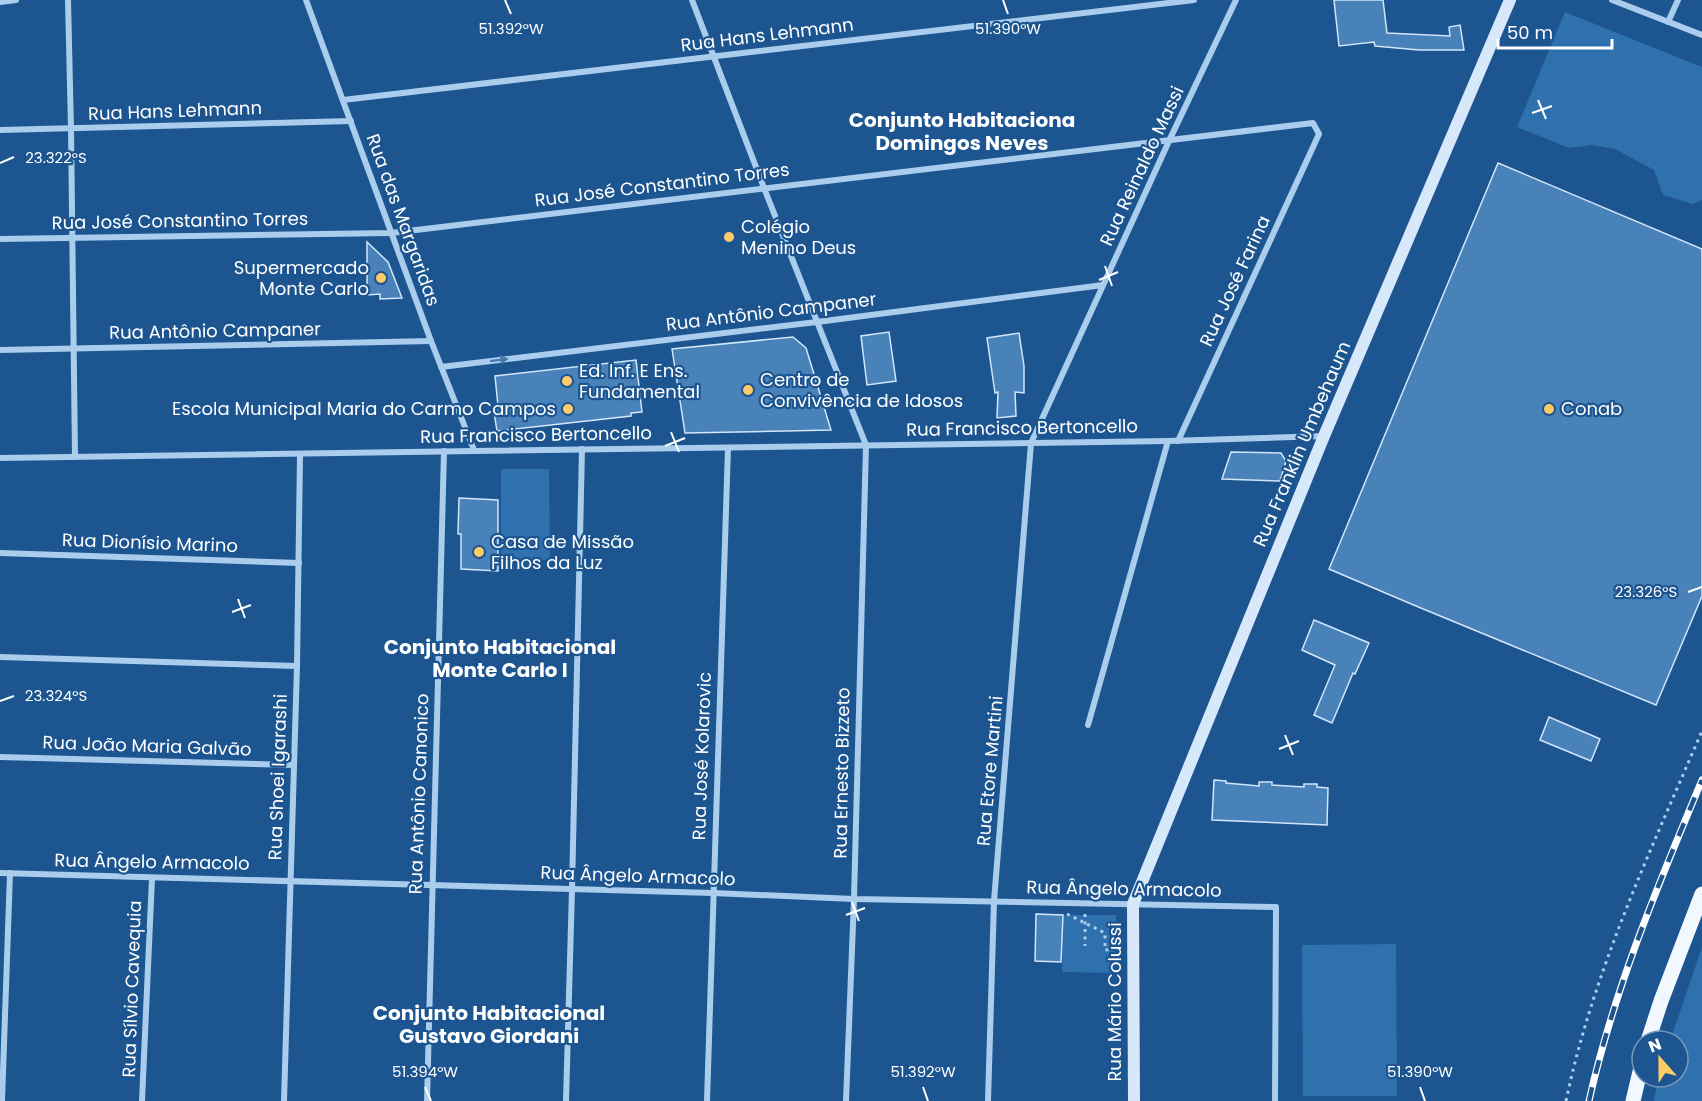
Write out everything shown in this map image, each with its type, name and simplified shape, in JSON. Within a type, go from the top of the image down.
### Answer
[{"type":"main road","points":[[1652,1029],[1702,894]]},
{"type":"street","points":[[0,2],[16,0]]},
{"type":"street","points":[[68,0],[75,457]]},
{"type":"street","name":"Rua das Margaridas","points":[[306,0],[431,341],[474,450]]},
{"type":"street","points":[[692,0],[866,446]]},
{"type":"street","name":"Rua Hans Lehmann","points":[[343,99],[1194,0]]},
{"type":"street","name":"Rua Reinaldo Massi","points":[[1031,443],[1236,0]]},
{"type":"street","name":"Rua Franklin Umbehaum","points":[[1133,904],[1324,436],[1510,0]]},
{"type":"street","points":[[1612,0],[1702,35]]},
{"type":"street","points":[[1668,22],[1678,0]]},
{"type":"street","name":"Rua Hans Lehmann","points":[[0,130],[351,121]]},
{"type":"street","name":"Rua José Constantino Torres","points":[[0,239],[391,233],[1313,123],[1320,134]]},
{"type":"street","name":"Rua José Farina","points":[[1178,441],[1320,134]]},
{"type":"street","name":"Rua Antônio Campaner","points":[[441,367],[1103,285]]},
{"type":"street","name":"Rua Antônio Campaner","points":[[0,350],[431,341]]},
{"type":"street","name":"Rua Francisco Bertoncello","points":[[0,458],[1178,441],[1324,436]]},
{"type":"street","points":[[1088,725],[1168,441]]},
{"type":"street","name":"Rua Etore Martini","points":[[988,1101],[994,901],[1031,443]]},
{"type":"street","name":"Rua Ernesto Bizzeto","points":[[846,1101],[854,898],[866,446]]},
{"type":"street","name":"Rua José Kolarovic","points":[[707,1101],[728,448]]},
{"type":"street","points":[[566,1101],[582,450]]},
{"type":"street","name":"Rua Antônio Canonico","points":[[427,1101],[444,451]]},
{"type":"street","name":"Rua Shoei Igarashi","points":[[284,1101],[297,666],[300,455]]},
{"type":"street","name":"Rua Dionísio Marino","points":[[0,553],[299,563]]},
{"type":"street","points":[[0,657],[297,666]]},
{"type":"street","name":"Rua João Maria Galvão","points":[[0,757],[293,765]]},
{"type":"street","name":"Rua Ângelo Armacolo","points":[[0,873],[854,898],[1276,907],[1275,1101]]},
{"type":"street","points":[[2,1101],[10,873]]},
{"type":"street","name":"Rua Sílvio Cavequia","points":[[142,1101],[152,878]]},
{"type":"street","name":"Rua Mário Colussi","points":[[1133,904],[1134,1101]]},
{"type":"path","points":[[1566,1101],[1584,1027],[1616,934],[1702,731]]},
{"type":"path","points":[[1065,914],[1105,933],[1106,950],[1120,949]]},
{"type":"path","points":[[1085,914],[1085,946]]},
{"type":"shaded area","points":[[1565,12],[1702,67],[1702,200],[1693,204],[1663,195],[1654,170],[1615,149],[1592,145],[1569,148],[1517,127]]},
{"type":"shaded area","points":[[501,469],[549,469],[550,560],[501,561]]},
{"type":"shaded area","points":[[1063,915],[1116,915],[1115,973],[1062,972]]},
{"type":"shaded area","points":[[1396,944],[1397,1096],[1303,1096],[1302,945]]},
{"type":"shaded area","points":[[1702,947],[1702,1101],[1654,1101],[1656,1089],[1690,1089],[1690,1029],[1674,1029]]},
{"type":"building","points":[[1334,0],[1383,0],[1387,33],[1450,36],[1449,27],[1460,25],[1464,50],[1419,50],[1375,46],[1374,42],[1339,46]]},
{"type":"building","name":"Conab","points":[[1498,163],[1702,249],[1702,596],[1656,705],[1329,569]]},
{"type":"building","name":"Supermercado Monte Carlo","points":[[367,242],[388,262],[402,298],[380,299],[380,294],[367,295]]},
{"type":"building","points":[[889,332],[896,381],[867,385],[861,336]]},
{"type":"building","points":[[1019,333],[1024,366],[1024,393],[1015,392],[1016,416],[997,418],[998,392],[995,393],[987,338]]},
{"type":"building","name":"Centro de Convivência de Idosos","points":[[793,337],[806,348],[831,430],[685,433],[672,349]]},
{"type":"building","points":[[636,360],[642,412],[631,413],[631,416],[497,431],[493,406],[498,406],[495,376]]},
{"type":"building","points":[[1231,452],[1281,453],[1286,461],[1280,481],[1222,479]]},
{"type":"building","name":"Casa de Missão Filhos da Luz","points":[[459,498],[498,500],[498,571],[461,569],[461,534],[458,534]]},
{"type":"building","points":[[1314,620],[1369,643],[1355,674],[1353,673],[1332,723],[1314,715],[1335,665],[1302,650]]},
{"type":"building","points":[[1549,717],[1600,739],[1591,761],[1540,740]]},
{"type":"building","points":[[1214,780],[1259,786],[1259,782],[1304,787],[1304,784],[1317,784],[1317,787],[1328,788],[1327,825],[1212,820]]},
{"type":"building","points":[[1036,914],[1063,915],[1061,962],[1035,961]]},
{"type":"railway","points":[[1589,1101],[1611,1018],[1638,938],[1702,780]]},
{"type":"place","name":"Colégio Menino Deus","points":[[729,237]]},
{"type":"place","name":"Supermercado Monte Carlo","points":[[381,278]]},
{"type":"place","name":"Ed. Inf. E Ens. Fundamental","points":[[567,381]]},
{"type":"place","name":"Centro de Convivência de Idosos","points":[[748,390]]},
{"type":"place","name":"Escola Municipal Maria do Carmo Campos","points":[[568,409]]},
{"type":"place","name":"Conab","points":[[1549,409]]},
{"type":"place","name":"Casa de Missão Filhos da Luz","points":[[479,552]]},
{"type":"district","name":"Conjunto Habitaciona Domingos Neves","points":[[962,132]]},
{"type":"district","name":"Conjunto Habitacional Monte Carlo I","points":[[500,658]]},
{"type":"district","name":"Conjunto Habitacional Gustavo Giordani","points":[[489,1024]]}]
